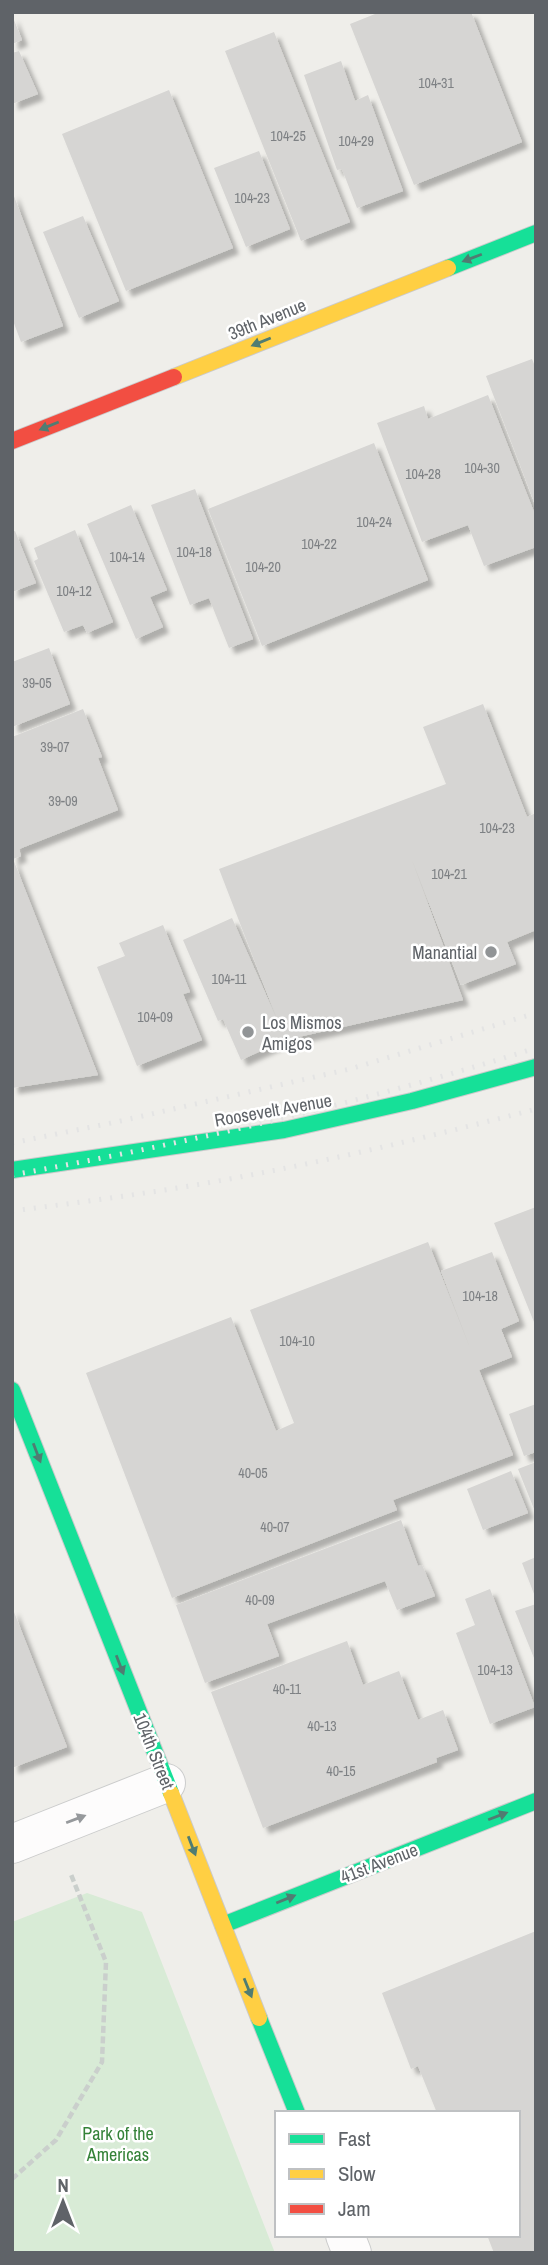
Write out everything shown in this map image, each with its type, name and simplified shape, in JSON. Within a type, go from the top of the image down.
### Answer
[{"type":"street","name":"39th Avenue","points":[[12,441],[536,233]]},
{"type":"street","name":"Roosevelt Avenue","points":[[12,1170],[284,1130],[412,1101],[536,1068]]},
{"type":"street","name":"104th Street","points":[[12,1390],[296,2111]]},
{"type":"street","points":[[12,1844],[166,1783]]},
{"type":"street","name":"41st Avenue","points":[[223,1925],[536,1801]]},
{"type":"path","points":[[12,2179],[56,2140],[102,2062],[106,1962],[68,1865]]},
{"type":"green space","name":"Park of the Americas","points":[[87,1893],[142,1912],[275,2253],[12,2253],[12,1922]]},
{"type":"building","points":[[380,12],[471,12],[522,142],[414,185],[350,24]]},
{"type":"building","points":[[12,15],[22,40],[12,44]]},
{"type":"building","points":[[274,32],[350,222],[301,241],[225,51]]},
{"type":"building","points":[[19,51],[38,94],[12,104],[12,53]]},
{"type":"building","points":[[341,61],[355,101],[368,95],[403,191],[357,208],[342,169],[337,170],[304,75]]},
{"type":"building","points":[[169,90],[233,248],[126,291],[62,134]]},
{"type":"building","points":[[259,151],[290,229],[246,247],[214,168]]},
{"type":"building","points":[[12,191],[63,326],[21,342],[12,318]]},
{"type":"building","points":[[83,216],[119,301],[79,318],[43,232]]},
{"type":"building","points":[[532,359],[536,369],[536,507],[486,376]]},
{"type":"building","points":[[488,395],[536,517],[536,547],[484,566],[468,525],[422,542],[377,423],[424,406],[428,419]]},
{"type":"building","points":[[374,443],[428,580],[262,646],[208,509]]},
{"type":"building","points":[[195,489],[253,639],[229,648],[209,598],[190,605],[151,505]]},
{"type":"building","points":[[131,505],[167,590],[150,597],[163,627],[136,639],[87,524]]},
{"type":"building","points":[[75,530],[113,622],[87,633],[83,625],[64,632],[34,561],[38,559],[34,548]]},
{"type":"building","points":[[15,531],[36,583],[12,592],[12,532]]},
{"type":"building","points":[[49,648],[70,704],[12,727],[12,662]]},
{"type":"building","points":[[483,704],[527,817],[536,813],[536,930],[507,942],[516,964],[461,985],[412,860],[463,1000],[285,1040],[241,1060],[223,1019],[218,1021],[183,940],[232,918],[279,1024],[219,869],[446,784],[423,727]]},
{"type":"building","points":[[83,709],[102,757],[98,758],[118,810],[19,849],[21,856],[13,859],[98,1075],[12,1088],[12,737]]},
{"type":"building","points":[[163,925],[190,992],[183,994],[202,1040],[137,1066],[97,967],[125,956],[119,943]]},
{"type":"building","points":[[536,1207],[536,1327],[494,1223]]},
{"type":"building","points":[[428,1242],[470,1348],[441,1271],[492,1252],[519,1321],[501,1329],[512,1357],[479,1370],[513,1455],[393,1500],[397,1510],[172,1598],[86,1373],[231,1317],[276,1431],[294,1423],[250,1310]]},
{"type":"building","points":[[536,1404],[536,1452],[524,1456],[509,1414]]},
{"type":"building","points":[[536,1462],[536,1514],[518,1469]]},
{"type":"building","points":[[511,1471],[528,1513],[483,1530],[467,1489]]},
{"type":"building","points":[[401,1520],[418,1566],[422,1565],[435,1596],[397,1610],[385,1581],[267,1624],[279,1656],[205,1683],[176,1605]]},
{"type":"building","points":[[536,1557],[536,1599],[522,1563]]},
{"type":"building","points":[[490,1589],[535,1707],[490,1724],[456,1633],[475,1625],[465,1599]]},
{"type":"building","points":[[536,1604],[536,1663],[515,1611]]},
{"type":"building","points":[[12,1607],[67,1747],[12,1768]]},
{"type":"building","points":[[347,1641],[363,1685],[399,1671],[418,1720],[443,1710],[458,1750],[436,1758],[437,1762],[263,1828],[211,1692]]},
{"type":"building","points":[[536,1931],[536,2253],[494,2253],[488,2237],[520,2237],[520,2111],[436,2111],[418,2066],[411,2069],[382,1993]]},
{"type":"railway","points":[[12,1143],[350,1069],[536,1013]]},
{"type":"railway","points":[[12,1175],[276,1120],[407,1086],[536,1048]]},
{"type":"railway","points":[[12,1211],[158,1191],[281,1169],[536,1109]]},
{"type":"traffic: fast","points":[[448,268],[536,233]]},
{"type":"traffic: fast","points":[[12,1170],[284,1130],[412,1101],[536,1067]]},
{"type":"traffic: fast","points":[[12,1390],[171,1793]]},
{"type":"traffic: fast","points":[[223,1925],[536,1801]]},
{"type":"traffic: fast","points":[[259,2018],[296,2111]]},
{"type":"traffic: slow","points":[[174,377],[448,268]]},
{"type":"traffic: slow","points":[[171,1793],[259,2018]]},
{"type":"traffic: jam","points":[[12,441],[174,377]]},
{"type":"place","name":"Manantial","points":[[491,952]]},
{"type":"place","name":"Los Mismos Amigos","points":[[248,1032]]}]
